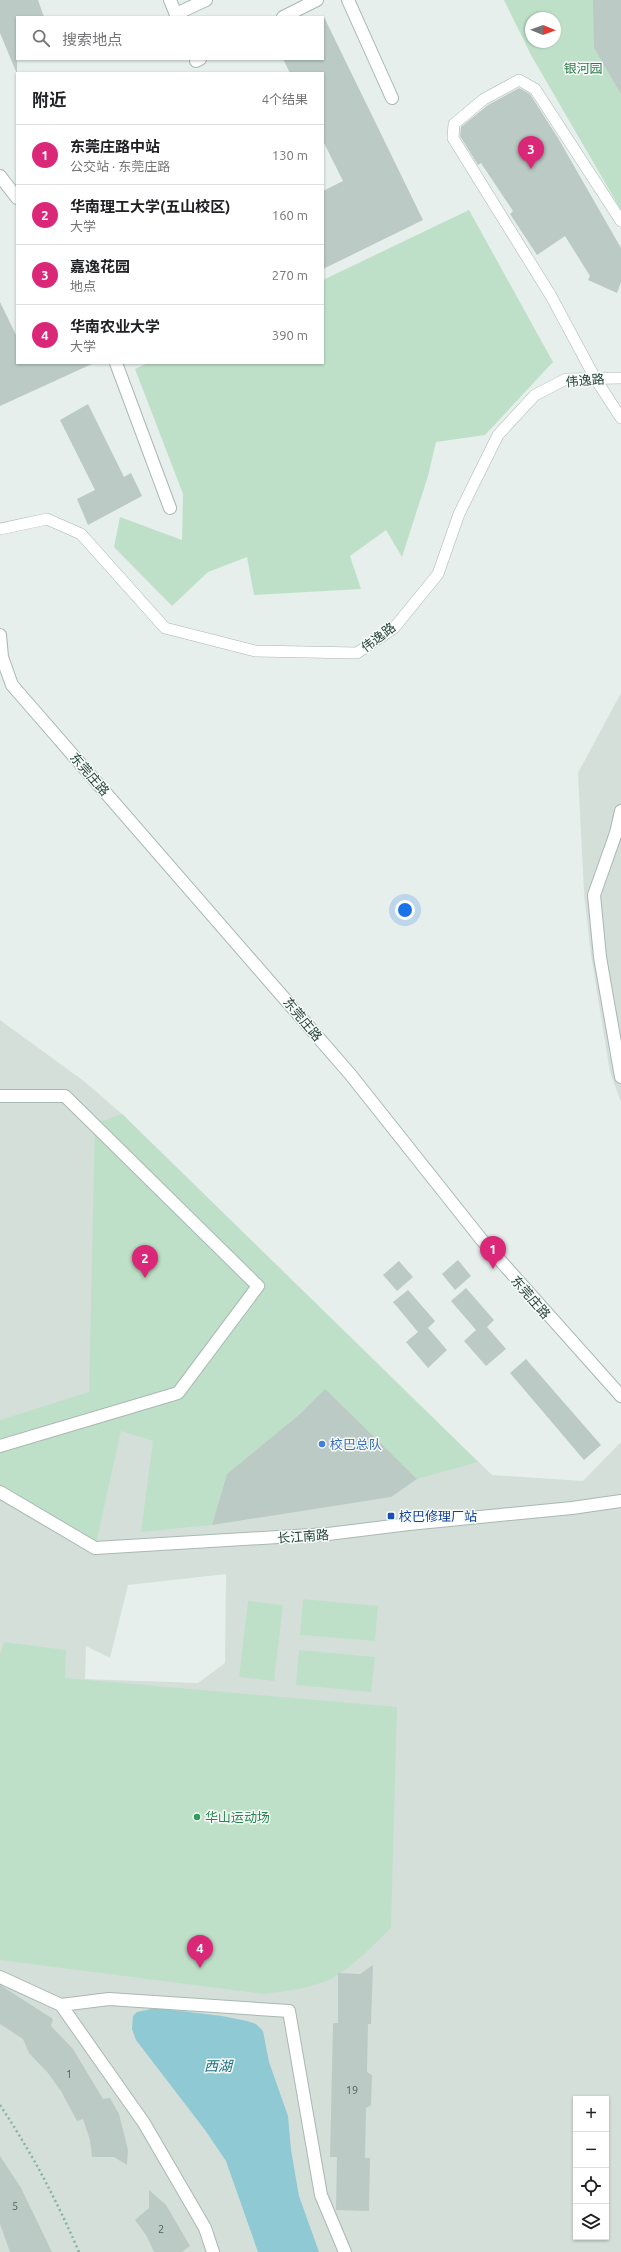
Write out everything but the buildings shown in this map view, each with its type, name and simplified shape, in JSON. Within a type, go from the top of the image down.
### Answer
[{"type":"street","points":[[170,0],[177,16],[206,0]]},
{"type":"street","points":[[285,16],[317,0]]},
{"type":"street","points":[[348,0],[392,98]]},
{"type":"street","points":[[0,176],[16,197]]},
{"type":"street","points":[[116,364],[170,508]]},
{"type":"street","name":"东莞庄路","points":[[0,635],[2,657],[12,686],[350,1074],[481,1239],[554,1323],[621,1396]]},
{"type":"street","points":[[621,811],[619,833],[594,895],[600,956],[621,1077]]},
{"type":"street","points":[[0,1096],[66,1096],[258,1286],[178,1392],[0,1446]]},
{"type":"street","name":"长江南路","points":[[0,1492],[95,1548],[328,1534],[621,1501]]},
{"type":"street","points":[[0,1977],[61,2005],[144,2123],[205,2228],[214,2252]]},
{"type":"street","points":[[61,2005],[109,1999],[289,2011],[321,2195],[346,2252]]},
{"type":"lane","points":[[621,221],[535,89],[519,80],[484,99],[454,124],[453,138],[551,296],[595,378],[621,418]]},
{"type":"lane","name":"伟逸路","points":[[0,529],[47,519],[81,534],[165,628],[255,651],[357,653],[394,628],[438,574],[460,514],[498,435],[535,395],[566,379],[621,378]]},
{"type":"path","points":[[0,2105],[1,2110],[31,2151],[55,2197],[79,2252]]},
{"type":"shaded area","points":[[621,693],[621,1102],[610,1072],[591,955],[584,893],[578,773]]},
{"type":"shaded area","points":[[0,1020],[85,1082],[122,1114],[492,1475],[583,1481],[621,1442],[621,2252],[0,2252]],"holes":[[[226,1574],[225,1663],[198,1683],[85,1679],[86,1646],[110,1658],[128,1585]]]},
{"type":"green space","name":"银河园","points":[[504,0],[621,0],[621,210],[528,48],[561,48],[561,12],[525,12],[525,43]]},
{"type":"green space","points":[[469,210],[553,362],[485,435],[436,442],[428,476],[402,557],[386,530],[350,556],[361,589],[254,595],[247,557],[208,572],[172,606],[114,547],[120,517],[182,540],[183,494],[135,369],[146,364],[324,364],[324,280]]},
{"type":"green space","points":[[122,1114],[478,1462],[417,1479],[325,1390],[300,1414],[227,1474],[212,1525],[141,1532],[153,1441],[121,1431],[95,1548],[0,1492],[0,1420],[89,1392],[95,1123]]},
{"type":"green space","points":[[303,1599],[378,1606],[375,1641],[300,1635]]},
{"type":"green space","points":[[248,1601],[283,1605],[274,1681],[239,1677]]},
{"type":"green space","name":"华山运动场","points":[[4,1642],[66,1650],[65,1678],[397,1707],[391,1928],[355,1962],[333,1978],[308,1987],[264,1994],[0,1960],[0,1654]]},
{"type":"green space","points":[[299,1650],[375,1657],[371,1692],[296,1685]]},
{"type":"water","name":"西湖","points":[[156,2008],[222,2016],[247,2021],[256,2024],[263,2031],[269,2062],[288,2116],[291,2150],[299,2196],[319,2252],[258,2252],[226,2161],[205,2130],[136,2040],[132,2029],[133,2016],[137,2012]]},
{"type":"place","name":"嘉逸花园","points":[[531,169]]},
{"type":"place","name":"东莞庄路中站","points":[[493,1269]]},
{"type":"place","name":"华南理工大学(五山校区)","points":[[145,1278]]},
{"type":"place","name":"校巴总队","points":[[322,1444]]},
{"type":"place","name":"校巴修理厂站","points":[[391,1516]]},
{"type":"place","name":"华山运动场","points":[[197,1817]]},
{"type":"place","name":"华南农业大学","points":[[200,1968]]}]
